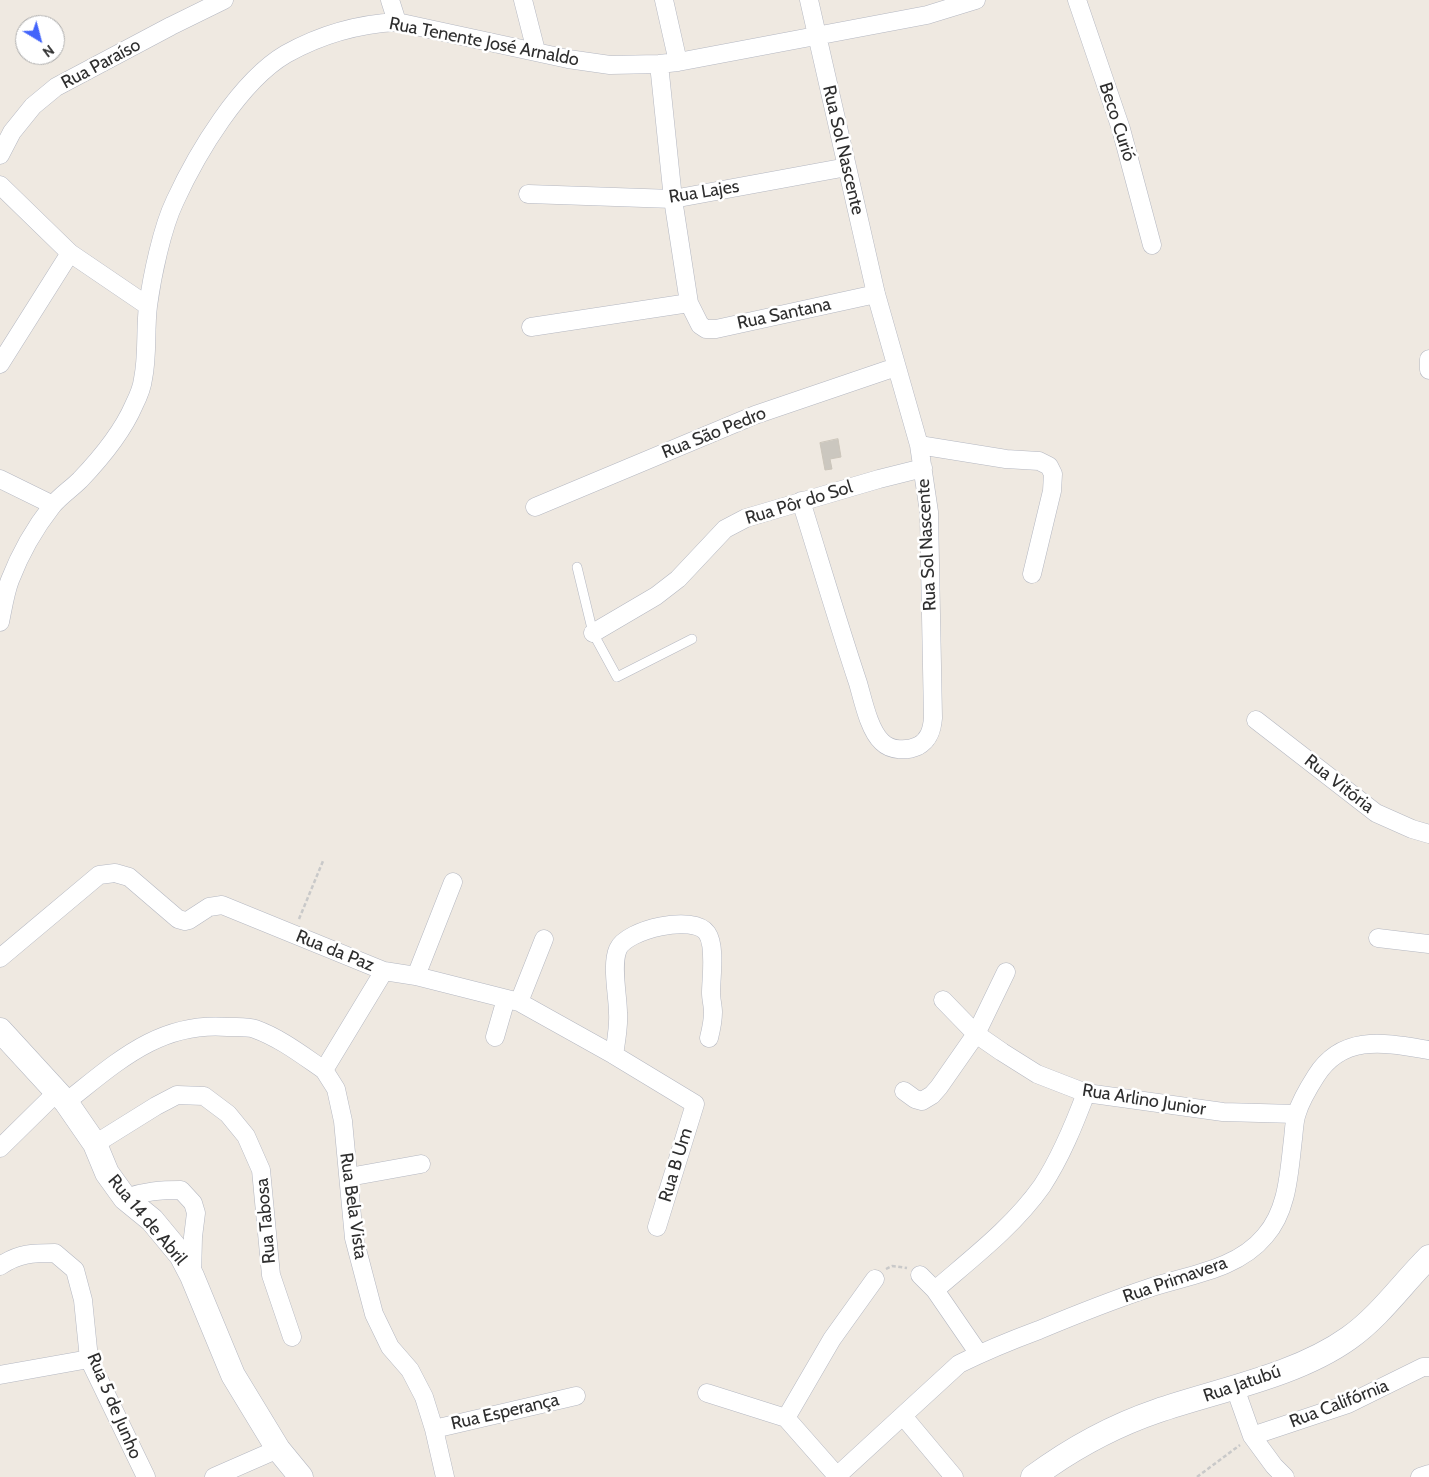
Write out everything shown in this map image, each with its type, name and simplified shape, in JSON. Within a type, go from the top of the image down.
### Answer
[{"type":"street","name":"Rua Paraíso","points":[[0,155],[12,132],[33,106],[56,87],[224,0]]},
{"type":"street","points":[[390,0],[397,22]]},
{"type":"street","points":[[523,0],[536,51]]},
{"type":"street","points":[[664,0],[678,62]]},
{"type":"street","name":"Rua Sol Nascente","points":[[801,502],[872,726],[882,742],[892,748],[909,749],[925,741],[930,735],[933,718],[929,512],[919,445],[876,294],[810,0]]},
{"type":"street","name":"Beco Curió","points":[[1077,0],[1121,129],[1152,245]]},
{"type":"street","name":"Rua Tenente José Arnaldo","points":[[0,622],[9,582],[28,540],[53,505],[80,480],[118,436],[134,406],[143,380],[148,306],[159,249],[174,202],[199,156],[237,98],[258,76],[285,55],[313,40],[345,29],[374,23],[397,22],[568,59],[610,65],[659,64],[927,15],[969,1]]},
{"type":"street","points":[[531,327],[692,311],[673,199],[659,64]]},
{"type":"street","name":"Rua Lajes","points":[[528,194],[673,199],[847,166]]},
{"type":"street","points":[[0,185],[70,253],[148,306]]},
{"type":"street","points":[[0,364],[70,253]]},
{"type":"street","name":"Rua Santana","points":[[692,311],[700,325],[706,329],[716,329],[876,294]]},
{"type":"street","points":[[1429,359],[1429,370]]},
{"type":"street","name":"Rua São Pedro","points":[[535,507],[755,416],[896,367]]},
{"type":"street","points":[[919,445],[1006,459],[1039,461],[1049,466],[1053,474],[1052,491],[1032,574]]},
{"type":"street","name":"Rua Pôr do Sol","points":[[593,633],[656,596],[671,584],[730,526],[746,518],[923,468]]},
{"type":"street","points":[[0,479],[53,505]]},
{"type":"street","name":"Rua Vitória","points":[[1256,720],[1376,813],[1412,829],[1429,834]]},
{"type":"street","name":"Rua da Paz","points":[[0,958],[99,875],[115,873],[129,877],[178,919],[189,920],[209,907],[222,905],[384,970],[416,976],[513,1001],[614,1055],[695,1104]]},
{"type":"street","points":[[416,976],[453,882]]},
{"type":"street","points":[[614,1055],[618,1014],[616,955],[618,948],[633,935],[667,926],[697,926],[707,932],[710,939],[713,1013],[709,1038]]},
{"type":"street","points":[[1378,938],[1429,944]]},
{"type":"street","points":[[495,1037],[544,939]]},
{"type":"street","points":[[324,1070],[384,970]]},
{"type":"street","points":[[904,1091],[922,1101],[932,1095],[976,1034],[1006,972]]},
{"type":"street","name":"Rua Arlino Junior","points":[[943,1000],[976,1034],[1036,1074],[1086,1092],[1223,1112],[1296,1114]]},
{"type":"street","name":"Rua Bela Vista","points":[[61,1097],[156,1038],[214,1025],[253,1029],[292,1048],[324,1070],[336,1089],[343,1121],[354,1238],[374,1314],[390,1346],[410,1370],[424,1397],[434,1428],[445,1477]]},
{"type":"street","name":"Rua 14 de Abril","points":[[0,1030],[61,1097],[95,1144],[107,1172],[126,1198],[152,1220],[181,1255],[192,1276],[232,1375],[278,1449],[301,1477]]},
{"type":"street","name":"Rua Primavera","points":[[837,1477],[959,1364],[1138,1292],[1232,1262],[1252,1249],[1272,1226],[1284,1200],[1290,1174],[1296,1114],[1309,1087],[1323,1065],[1336,1054],[1360,1044],[1429,1050]]},
{"type":"street","points":[[935,1290],[1000,1233],[1041,1187],[1064,1146],[1086,1092]]},
{"type":"street","name":"Rua Tabosa","points":[[95,1144],[177,1095],[204,1096],[228,1114],[246,1136],[261,1170],[271,1275],[292,1337]]},
{"type":"street","points":[[0,1148],[61,1097]]},
{"type":"street","name":"Rua B Um","points":[[656,1227],[695,1104]]},
{"type":"street","points":[[349,1177],[421,1164]]},
{"type":"street","points":[[126,1198],[141,1192],[181,1190],[194,1203],[196,1213],[192,1276]]},
{"type":"street","name":"Rua 5 de Junho","points":[[0,1266],[12,1258],[29,1253],[55,1253],[76,1270],[83,1300],[89,1359],[146,1477]]},
{"type":"street","name":"Rua Jatubú","points":[[1033,1477],[1077,1448],[1116,1428],[1156,1411],[1236,1388],[1307,1362],[1348,1339],[1375,1316],[1429,1257]]},
{"type":"street","points":[[920,1275],[935,1290],[980,1354]]},
{"type":"street","points":[[786,1418],[832,1339],[875,1279]]},
{"type":"street","points":[[0,1375],[89,1359]]},
{"type":"street","name":"Rua Califórnia","points":[[1252,1436],[1348,1404],[1426,1367]]},
{"type":"street","points":[[1236,1388],[1252,1436],[1274,1466],[1285,1477]]},
{"type":"street","points":[[707,1394],[786,1418],[837,1477]]},
{"type":"street","name":"Rua Esperança","points":[[434,1428],[576,1396]]},
{"type":"street","points":[[903,1416],[954,1477]]},
{"type":"street","points":[[214,1477],[278,1449]]},
{"type":"street","points":[[1420,1477],[1429,1474]]},
{"type":"lane","points":[[577,567],[593,633],[617,677],[692,639]]},
{"type":"path","points":[[293,934],[324,861]]},
{"type":"path","points":[[875,1279],[892,1266],[908,1268],[920,1275]]},
{"type":"path","points":[[1198,1477],[1252,1436]]},
{"type":"building","points":[[838,439],[841,457],[830,459],[832,469],[825,470],[820,443]]}]
